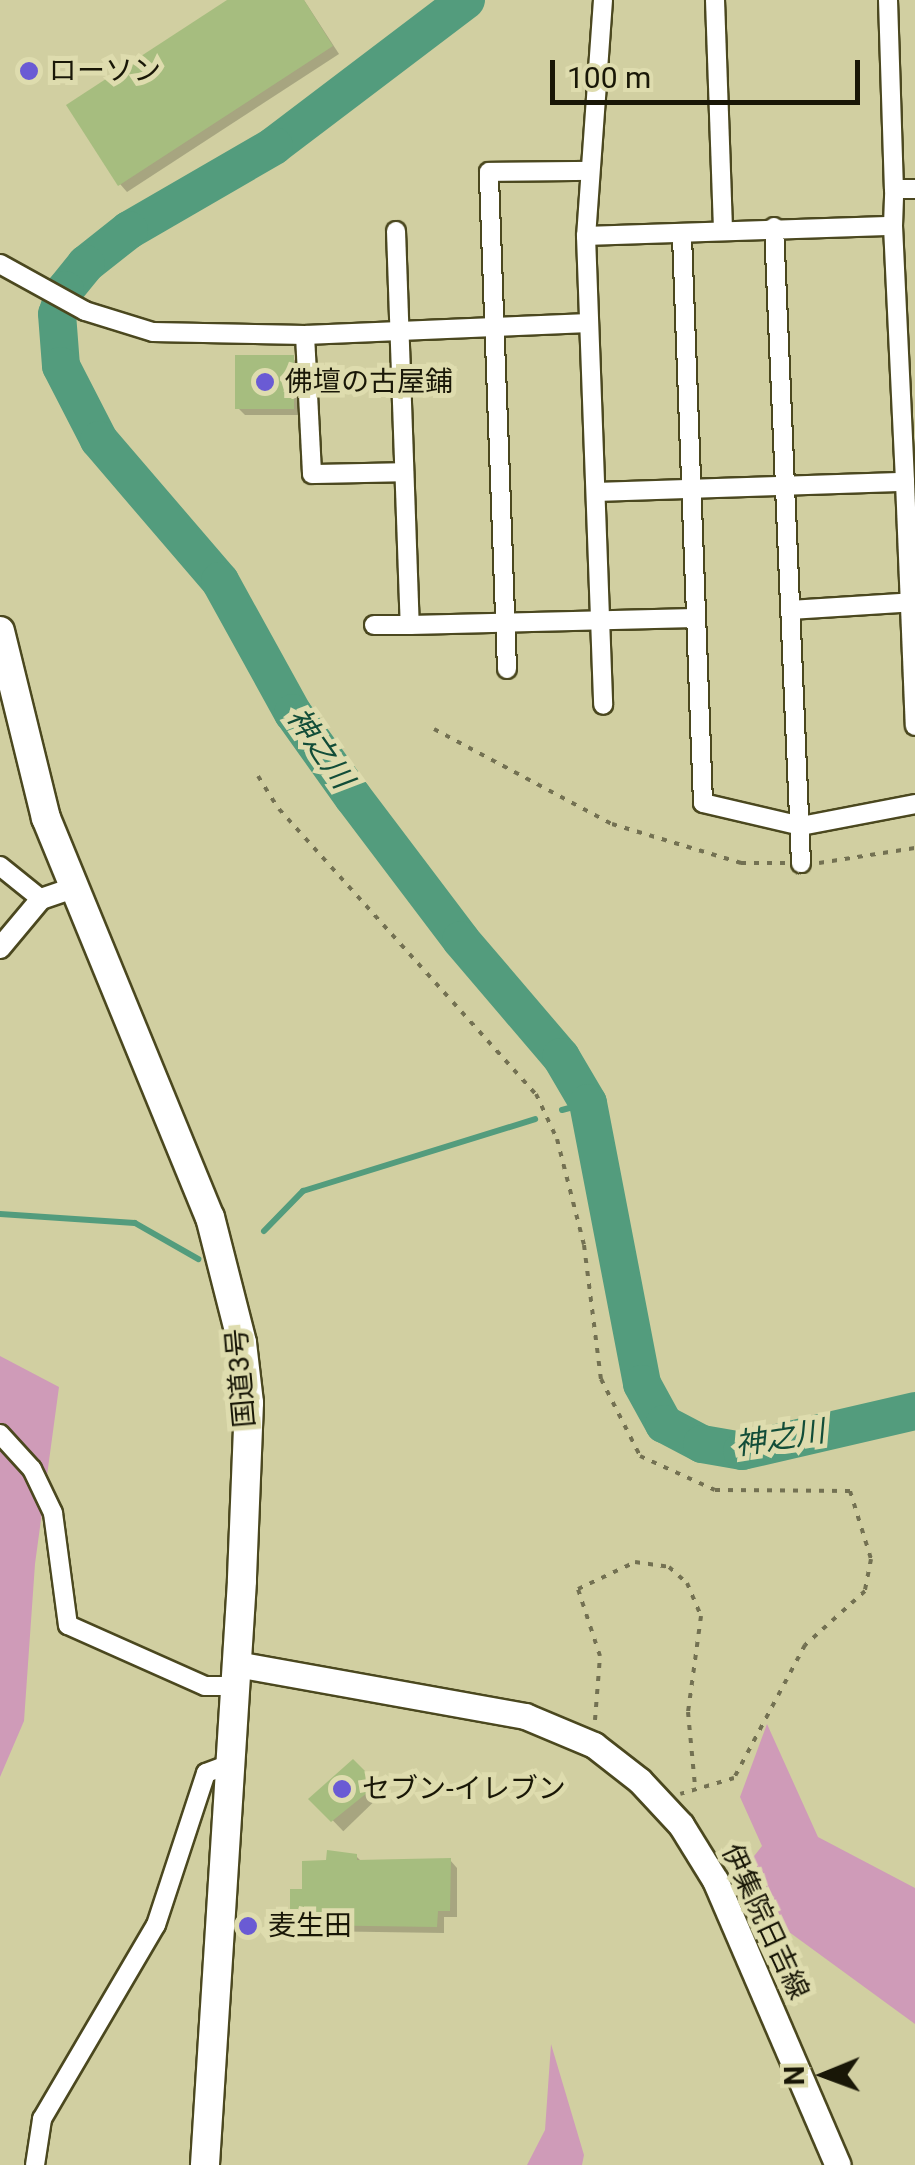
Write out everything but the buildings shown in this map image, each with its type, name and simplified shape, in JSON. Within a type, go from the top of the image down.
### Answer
[{"type":"highway","name":"国道3号","points":[[0,631],[46,818],[210,1217],[239,1329],[249,1403],[205,2165]]},
{"type":"main road","name":"伊集院日吉線","points":[[235,1675],[490,1706],[594,1745],[662,1803],[702,1854],[741,1932],[838,2165]]},
{"type":"street","points":[[603,0],[586,236],[603,706]]},
{"type":"street","points":[[715,0],[723,230]]},
{"type":"street","points":[[888,0],[893,226],[908,412],[905,482],[911,535],[915,726]]},
{"type":"street","points":[[507,669],[489,172],[588,170]]},
{"type":"street","points":[[894,189],[915,189]]},
{"type":"street","points":[[586,236],[682,236],[723,230],[893,226]]},
{"type":"street","points":[[774,228],[801,863]]},
{"type":"street","points":[[396,230],[410,626]]},
{"type":"street","points":[[682,236],[703,803],[801,826],[915,804]]},
{"type":"street","points":[[0,264],[85,311],[153,332],[306,335],[589,322]]},
{"type":"street","points":[[306,335],[312,474],[404,472]]},
{"type":"street","points":[[596,492],[905,482]]},
{"type":"street","points":[[792,610],[913,602]]},
{"type":"street","points":[[374,626],[695,618]]},
{"type":"street","points":[[0,866],[41,899]]},
{"type":"street","points":[[0,948],[41,899],[73,888]]},
{"type":"street","points":[[0,1434],[32,1468],[53,1513],[68,1625],[206,1686],[235,1675]]},
{"type":"street","points":[[35,2165],[42,2120],[156,1926],[206,1772],[230,1764]]},
{"type":"path","points":[[434,729],[612,824],[742,864],[801,863],[915,848]]},
{"type":"path","points":[[258,776],[279,809],[536,1094],[556,1139],[584,1245],[601,1379],[640,1456],[715,1490],[850,1491],[871,1559],[865,1591],[805,1645],[734,1778],[695,1786],[662,1803]]},
{"type":"path","points":[[594,1745],[600,1656],[578,1589],[635,1562],[670,1567],[687,1583],[701,1616],[688,1712],[695,1786]]},
{"type":"shaded area","points":[[0,1356],[59,1387],[35,1564],[24,1721],[0,1777]]},
{"type":"shaded area","points":[[767,1724],[818,1837],[915,1888],[915,2024],[729,1888],[762,1846],[740,1797]]},
{"type":"shaded area","points":[[551,2044],[584,2155],[582,2165],[527,2165],[545,2130]]},
{"type":"waterway","name":"神之川","points":[[466,0],[274,146],[129,230],[86,264],[65,290],[57,314],[61,366],[99,440],[220,581],[293,713],[353,797],[461,940],[561,1057],[588,1103],[642,1384],[664,1424],[702,1444],[742,1451],[915,1411]]},
{"type":"waterway","points":[[562,1110],[588,1103]]},
{"type":"waterway","points":[[264,1231],[303,1191],[535,1119]]},
{"type":"waterway","points":[[0,1214],[135,1223],[198,1259]]},
{"type":"place","name":"ローソン","points":[[29,71]]},
{"type":"place","name":"佛壇の古屋鋪","points":[[265,382]]},
{"type":"place","name":"セブン-イレブン","points":[[342,1789]]},
{"type":"place","name":"麦生田","points":[[248,1926]]}]
